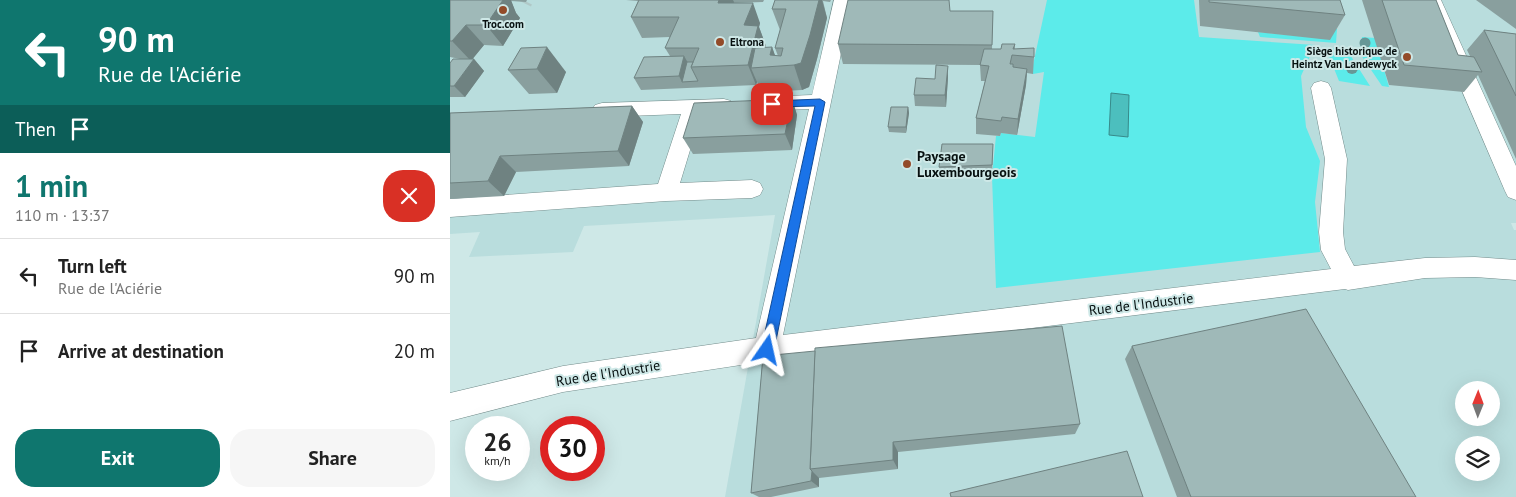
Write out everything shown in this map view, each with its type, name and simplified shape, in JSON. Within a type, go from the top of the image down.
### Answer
[{"type":"street","points":[[767,350],[843,0]]},
{"type":"street","points":[[1432,0],[1516,191]]},
{"type":"street","points":[[1321,88],[1336,160],[1331,232],[1333,250],[1348,279]]},
{"type":"street","points":[[581,111],[820,102]]},
{"type":"street","points":[[666,192],[693,107]]},
{"type":"street","points":[[450,208],[666,192],[752,189]]},
{"type":"street","name":"Rue de l'Industrie","points":[[450,407],[562,379],[767,350],[1425,268],[1475,267],[1516,270]]},
{"type":"shaded area","points":[[450,0],[1516,0],[1516,223],[1511,223],[1514,230],[1516,230],[1516,497],[725,497],[775,215],[584,226],[573,252],[469,257],[480,232],[450,234]]},
{"type":"shaded area","points":[[1047,0],[1194,0],[1199,37],[1315,45],[1301,76],[1306,127],[1320,161],[1315,202],[1320,252],[996,288],[992,176],[996,136],[1000,136],[1001,133],[1035,137],[1044,72],[1033,74],[1033,65]]},
{"type":"shaded area","points":[[1327,27],[1337,29],[1336,43],[1260,37],[1258,32],[1329,39]]},
{"type":"shaded area","points":[[1362,37],[1375,38],[1389,87],[1382,86],[1361,55]]},
{"type":"shaded area","points":[[1330,48],[1347,50],[1370,86],[1339,81],[1329,56]]},
{"type":"shaded area","points":[[1111,93],[1129,95],[1128,137],[1109,135]]},
{"type":"building","points":[[450,0],[503,0],[486,25],[466,25],[450,41]]},
{"type":"building","name":"Eltrona","points":[[639,0],[719,0],[718,3],[753,3],[744,25],[758,26],[748,65],[691,67],[699,48],[665,48],[679,17],[631,17]]},
{"type":"building","points":[[775,0],[819,0],[801,63],[751,68],[755,48],[772,47],[770,55],[781,56],[783,48],[775,48],[786,9],[772,9]]},
{"type":"building","points":[[848,0],[949,0],[950,11],[993,11],[992,45],[838,44]]},
{"type":"building","points":[[1209,0],[1340,0],[1345,15],[1209,2]]},
{"type":"building","points":[[1382,0],[1436,0],[1458,55],[1474,57],[1482,72],[1404,65]]},
{"type":"building","points":[[1484,30],[1516,34],[1516,96]]},
{"type":"building","points":[[1002,44],[1015,44],[1013,49],[1034,48],[1034,57],[1012,55],[1010,64],[1013,64],[1013,67],[1027,69],[1018,119],[1002,117],[1001,121],[976,118],[989,66],[980,65],[984,49],[1001,49]]},
{"type":"building","points":[[547,47],[537,69],[508,70],[521,48]]},
{"type":"building","points":[[684,56],[679,76],[634,78],[644,57]]},
{"type":"building","points":[[453,59],[474,59],[454,86],[450,86],[450,63]]},
{"type":"building","points":[[687,62],[693,62],[691,67],[698,81],[682,82]]},
{"type":"building","points":[[936,65],[948,66],[945,95],[914,95],[916,78],[935,79]]},
{"type":"building","points":[[792,99],[785,134],[683,138],[694,103]]},
{"type":"building","points":[[632,106],[618,151],[500,156],[488,181],[450,183],[450,113]]},
{"type":"building","points":[[891,107],[908,107],[906,127],[888,127]]},
{"type":"building","points":[[942,144],[993,144],[992,165],[939,167]]},
{"type":"building","points":[[1306,309],[1416,497],[1191,497],[1132,346]]},
{"type":"building","points":[[1062,326],[1080,424],[893,442],[893,460],[810,469],[815,348]]},
{"type":"building","points":[[815,351],[811,481],[751,493],[763,356]]},
{"type":"building","points":[[1127,451],[1143,497],[951,497],[950,493]]},
{"type":"place","name":"Troc.com","points":[[503,10]]},
{"type":"place","name":"Eltrona","points":[[720,42]]},
{"type":"place","name":"Siège historique de Heintz Van Landewyck","points":[[1407,57]]},
{"type":"place","name":"Paysage Luxembourgeois","points":[[907,164]]},
{"type":"route","points":[[767,350],[820,102],[772,104]]}]
